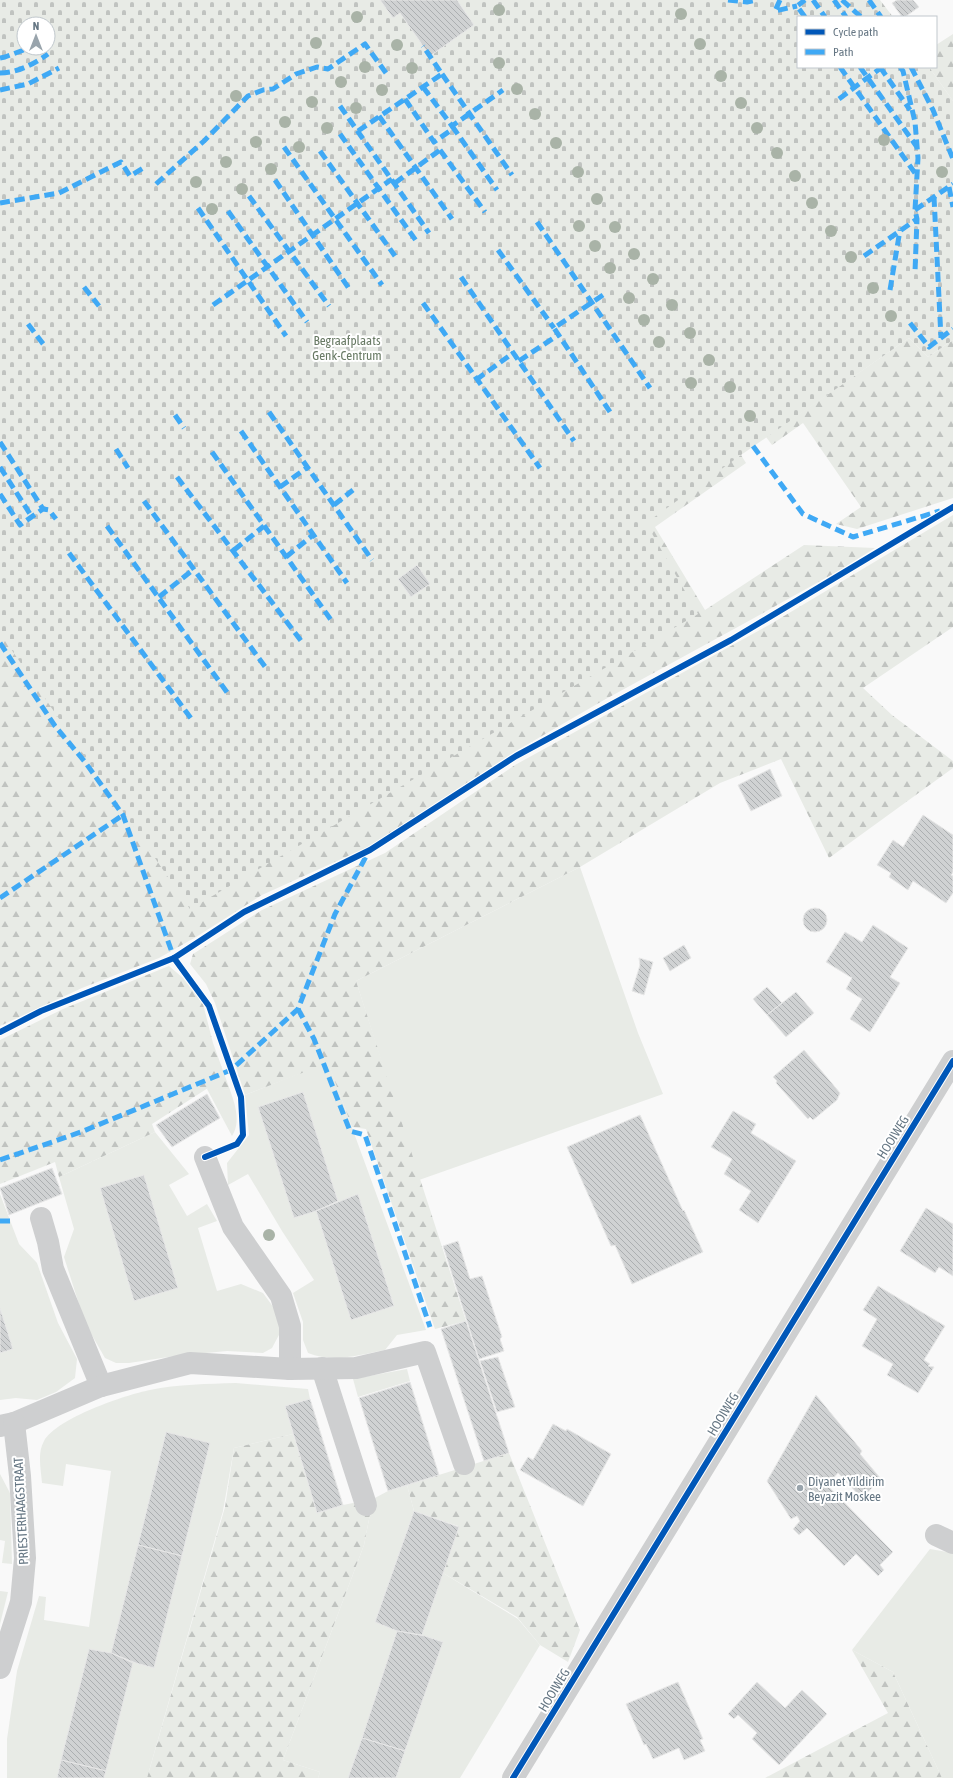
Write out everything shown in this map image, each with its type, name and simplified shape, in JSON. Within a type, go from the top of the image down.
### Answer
[{"type":"street","name":"HOOIWEG","points":[[513,1778],[953,1061]]},
{"type":"street","points":[[205,1157],[233,1227],[281,1296],[290,1326],[290,1369]]},
{"type":"street","points":[[42,1218],[53,1269],[101,1386]]},
{"type":"street","name":"PRIESTERHAAGSTRAAT","points":[[0,1668],[21,1602],[25,1558],[20,1476],[7,1425],[101,1386],[190,1363],[290,1369],[356,1368],[425,1352],[464,1464]]},
{"type":"street","points":[[322,1368],[366,1505]]},
{"type":"green space","name":"Begraafplaats Genk-Centrum","points":[[0,0],[880,0],[892,16],[797,16],[797,68],[930,68],[953,101],[953,340],[928,357],[909,338],[646,523],[698,614],[190,909],[0,633]]},
{"type":"green space","points":[[953,34],[953,101],[930,68],[937,68],[937,44]]},
{"type":"green space","points":[[909,338],[928,357],[953,340],[953,498],[857,529],[836,524],[861,507],[803,423],[772,445],[766,437]]},
{"type":"green space","points":[[741,455],[746,463],[655,527],[705,610],[804,545],[875,548],[840,570],[604,700],[516,751],[370,846],[262,895],[196,937],[159,958],[82,988],[0,1026],[0,627],[509,602]]},
{"type":"green space","points":[[953,515],[953,627],[863,688],[892,715],[953,761],[953,768],[829,858],[781,759],[720,783],[580,867],[356,981],[466,1321],[435,1329],[366,1129],[352,1127],[328,1063],[245,1095],[215,1003],[206,984],[190,964],[193,954],[262,910],[385,853],[515,765],[769,625]]},
{"type":"green space","points":[[580,867],[638,1033],[663,1094],[419,1180],[356,981]]},
{"type":"green space","points":[[169,966],[183,978],[203,1004],[213,1043],[230,1090],[208,1088],[152,1124],[155,1132],[59,1177],[55,1162],[0,1184],[0,1040],[63,1009]]},
{"type":"green space","points":[[328,1062],[426,1330],[397,1335],[385,1350],[337,1358],[317,1356],[308,1353],[303,1340],[303,1322],[293,1293],[314,1280],[282,1231],[248,1174],[228,1185],[227,1163],[249,1135],[245,1095]]},
{"type":"green space","points":[[208,1087],[230,1090],[237,1119],[235,1131],[232,1136],[207,1089]]},
{"type":"green space","points":[[155,1132],[189,1174],[169,1185],[187,1216],[207,1204],[217,1221],[198,1228],[217,1291],[241,1284],[263,1293],[277,1312],[280,1333],[272,1348],[263,1353],[227,1351],[175,1356],[129,1363],[116,1363],[105,1358],[85,1323],[64,1257],[74,1229],[59,1177]]},
{"type":"green space","points":[[0,1194],[19,1244],[37,1263],[58,1323],[77,1359],[75,1378],[56,1392],[37,1400],[16,1398],[0,1400]]},
{"type":"green space","points":[[407,1369],[410,1381],[358,1397],[353,1379]]},
{"type":"green space","points":[[236,1383],[308,1389],[310,1399],[285,1406],[293,1434],[234,1448],[223,1511],[147,1778],[7,1778],[7,1739],[17,1671],[39,1596],[46,1597],[44,1620],[89,1627],[111,1471],[66,1464],[63,1486],[42,1483],[40,1456],[44,1441],[51,1432],[77,1416],[109,1402],[125,1397],[150,1390],[171,1387]]},
{"type":"green space","points":[[293,1434],[317,1513],[343,1505],[373,1499],[364,1545],[283,1760],[320,1772],[318,1778],[147,1778],[225,1507],[234,1448]]},
{"type":"green space","points":[[509,1453],[580,1630],[568,1662],[540,1645],[517,1617],[443,1573],[458,1526],[414,1511],[407,1485]]},
{"type":"green space","points":[[0,1474],[10,1493],[12,1564],[2,1563],[5,1541],[0,1540]]},
{"type":"green space","points":[[407,1485],[414,1511],[443,1573],[518,1619],[540,1645],[460,1778],[318,1778],[320,1772],[283,1760],[364,1545],[373,1499],[388,1491]]},
{"type":"green space","points":[[930,1549],[953,1553],[953,1778],[942,1778],[893,1672],[852,1650]]},
{"type":"green space","points":[[0,1591],[8,1592],[0,1624]]},
{"type":"green space","points":[[852,1650],[893,1672],[942,1778],[765,1778],[888,1713]]},
{"type":"building","points":[[380,0],[457,0],[474,25],[430,56],[400,13],[393,18]]},
{"type":"building","points":[[897,0],[913,0],[919,7],[906,16],[901,16],[892,3]]},
{"type":"building","points":[[417,565],[430,584],[411,597],[398,579]]},
{"type":"building","points":[[770,769],[782,796],[751,811],[738,785]]},
{"type":"building","points":[[923,815],[953,835],[953,872],[951,875],[953,876],[953,893],[946,903],[913,881],[908,890],[889,877],[891,873],[877,865],[893,840],[903,847]]},
{"type":"building","points":[[815,908],[824,911],[827,920],[824,929],[815,932],[806,929],[803,920],[806,911]]},
{"type":"building","points":[[873,925],[908,948],[890,977],[900,983],[870,1032],[850,1019],[862,999],[846,989],[852,978],[826,962],[845,932],[862,942]]},
{"type":"building","points":[[684,945],[691,958],[670,971],[663,958]]},
{"type":"building","points":[[639,958],[653,962],[644,995],[632,991],[640,965]]},
{"type":"building","points":[[767,987],[782,1003],[767,1015],[753,999]]},
{"type":"building","points":[[796,992],[814,1013],[786,1037],[767,1015]]},
{"type":"building","points":[[804,1050],[840,1093],[837,1100],[813,1120],[810,1117],[808,1119],[776,1083],[777,1081],[773,1077]]},
{"type":"building","points":[[303,1092],[338,1201],[316,1211],[294,1218],[258,1107]]},
{"type":"building","points":[[207,1094],[220,1118],[172,1147],[156,1125]]},
{"type":"building","points":[[733,1111],[756,1124],[751,1133],[796,1161],[758,1223],[739,1210],[751,1191],[724,1174],[732,1159],[711,1147]]},
{"type":"building","points":[[640,1115],[703,1252],[632,1284],[615,1245],[611,1246],[567,1147]]},
{"type":"building","points":[[52,1168],[62,1194],[9,1215],[0,1188]]},
{"type":"building","points":[[144,1175],[178,1288],[134,1301],[100,1188]]},
{"type":"building","points":[[358,1194],[394,1306],[351,1320],[316,1211]]},
{"type":"building","points":[[926,1208],[953,1224],[953,1276],[939,1267],[935,1273],[900,1251]]},
{"type":"building","points":[[458,1241],[470,1279],[482,1276],[502,1337],[500,1339],[504,1351],[479,1359],[443,1246]]},
{"type":"building","points":[[878,1286],[945,1326],[924,1360],[930,1364],[928,1366],[934,1367],[918,1393],[887,1375],[893,1364],[862,1346],[877,1319],[863,1310]]},
{"type":"building","points":[[0,1308],[13,1349],[0,1353]]},
{"type":"building","points":[[466,1321],[509,1453],[484,1461],[441,1329]]},
{"type":"building","points":[[498,1357],[515,1407],[497,1412],[480,1361]]},
{"type":"building","points":[[410,1382],[439,1475],[388,1491],[359,1398]]},
{"type":"building","name":"Diyanet Yildirim Beyazit Moskee","points":[[816,1395],[862,1451],[860,1454],[881,1479],[862,1498],[838,1473],[827,1485],[893,1552],[880,1565],[884,1570],[878,1576],[856,1554],[844,1566],[807,1528],[799,1535],[793,1529],[800,1521],[797,1516],[791,1519],[767,1481]]},
{"type":"building","points":[[310,1399],[343,1505],[317,1513],[285,1406]]},
{"type":"building","points":[[553,1424],[566,1431],[567,1429],[611,1454],[583,1506],[520,1470],[528,1457],[533,1460]]},
{"type":"building","points":[[166,1432],[210,1443],[182,1556],[138,1545]]},
{"type":"building","points":[[414,1511],[459,1527],[422,1635],[397,1631],[375,1622]]},
{"type":"building","points":[[138,1545],[182,1556],[154,1668],[136,1663],[111,1653]]},
{"type":"building","points":[[397,1631],[425,1636],[443,1642],[405,1751],[362,1738]]},
{"type":"building","points":[[89,1649],[111,1653],[133,1663],[106,1771],[61,1760]]},
{"type":"building","points":[[678,1682],[703,1739],[700,1740],[705,1751],[684,1760],[679,1748],[653,1759],[646,1744],[644,1745],[626,1704]]},
{"type":"building","points":[[757,1682],[785,1708],[802,1690],[827,1714],[779,1765],[752,1739],[757,1733],[738,1715],[734,1719],[728,1714]]},
{"type":"building","points":[[362,1738],[405,1751],[396,1778],[348,1778]]},
{"type":"building","points":[[61,1760],[106,1771],[104,1778],[57,1778]]},
{"type":"marked path","points":[[728,0],[747,2],[756,0]]},
{"type":"marked path","points":[[780,0],[775,11],[797,6]]},
{"type":"marked path","points":[[804,16],[797,6],[805,0]]},
{"type":"marked path","points":[[813,0],[824,16]]},
{"type":"marked path","points":[[834,0],[845,16]]},
{"type":"marked path","points":[[842,0],[860,16]]},
{"type":"marked path","points":[[869,0],[880,16]]},
{"type":"marked path","points":[[156,184],[204,141],[248,96],[263,90],[273,89],[296,74],[317,67],[328,69],[365,44],[386,73]]},
{"type":"marked path","points":[[358,131],[442,74],[423,46]]},
{"type":"marked path","points":[[0,58],[16,53]]},
{"type":"marked path","points":[[0,73],[6,73],[25,67],[45,56]]},
{"type":"marked path","points":[[0,90],[28,84],[59,68]]},
{"type":"marked path","points":[[841,68],[917,176]]},
{"type":"marked path","points":[[861,68],[917,147]]},
{"type":"marked path","points":[[881,68],[910,110]]},
{"type":"marked path","points":[[839,99],[881,68]]},
{"type":"marked path","points":[[901,68],[903,71],[915,122],[918,158],[915,210],[917,219],[915,272]]},
{"type":"marked path","points":[[912,68],[933,110],[953,159]]},
{"type":"marked path","points":[[442,74],[512,175]]},
{"type":"marked path","points":[[423,87],[452,126],[503,90]]},
{"type":"marked path","points":[[405,99],[434,142],[454,128]]},
{"type":"marked path","points":[[340,106],[429,233]]},
{"type":"marked path","points":[[379,116],[452,219]]},
{"type":"marked path","points":[[452,126],[497,190]]},
{"type":"marked path","points":[[340,134],[417,242]]},
{"type":"marked path","points":[[284,147],[382,285]]},
{"type":"marked path","points":[[395,183],[440,150],[437,147]]},
{"type":"marked path","points":[[440,150],[485,212]]},
{"type":"marked path","points":[[320,151],[395,256]]},
{"type":"marked path","points":[[0,203],[59,193],[121,162],[130,176],[145,167]]},
{"type":"marked path","points":[[213,305],[392,179]]},
{"type":"marked path","points":[[275,180],[350,290]]},
{"type":"marked path","points":[[915,210],[953,184]]},
{"type":"marked path","points":[[949,187],[953,207]]},
{"type":"marked path","points":[[249,196],[329,306]]},
{"type":"marked path","points":[[934,197],[941,338]]},
{"type":"marked path","points":[[198,208],[286,336]]},
{"type":"marked path","points":[[228,211],[307,322]]},
{"type":"marked path","points":[[864,256],[917,219]]},
{"type":"marked path","points":[[537,222],[650,388]]},
{"type":"marked path","points":[[890,290],[900,230]]},
{"type":"marked path","points":[[498,250],[554,328]]},
{"type":"marked path","points":[[461,277],[574,441]]},
{"type":"marked path","points":[[84,287],[99,306]]},
{"type":"marked path","points":[[603,295],[554,328],[612,415]]},
{"type":"marked path","points":[[423,303],[540,468]]},
{"type":"marked path","points":[[910,323],[929,347],[953,329]]},
{"type":"marked path","points":[[28,324],[44,345]]},
{"type":"marked path","points":[[519,361],[558,335]]},
{"type":"marked path","points":[[476,380],[513,353]]},
{"type":"marked path","points":[[269,412],[372,560]]},
{"type":"marked path","points":[[175,415],[184,428]]},
{"type":"marked path","points":[[241,431],[347,583]]},
{"type":"marked path","points":[[0,442],[43,509]]},
{"type":"marked path","points":[[753,446],[803,514],[853,537],[940,511]]},
{"type":"marked path","points":[[116,449],[128,468]]},
{"type":"marked path","points":[[212,452],[331,620]]},
{"type":"marked path","points":[[0,467],[32,517]]},
{"type":"marked path","points":[[280,487],[308,467]]},
{"type":"marked path","points":[[177,477],[302,642]]},
{"type":"marked path","points":[[334,505],[353,490]]},
{"type":"marked path","points":[[0,494],[20,525],[43,509],[49,510],[56,519]]},
{"type":"marked path","points":[[144,501],[266,668]]},
{"type":"marked path","points":[[107,526],[229,695]]},
{"type":"marked path","points":[[234,550],[264,526]]},
{"type":"marked path","points":[[286,557],[313,535]]},
{"type":"marked path","points":[[69,553],[193,721]]},
{"type":"marked path","points":[[159,597],[194,569]]},
{"type":"marked path","points":[[0,643],[55,726],[85,762],[123,815],[174,958]]},
{"type":"marked path","points":[[0,898],[123,815]]},
{"type":"marked path","points":[[0,1160],[81,1132],[231,1070],[298,1009],[335,914],[369,851]]},
{"type":"marked path","points":[[298,1009],[314,1039],[350,1131],[365,1135],[430,1327]]},
{"type":"marked path","points":[[0,1221],[10,1221]]},
{"type":"cycle path","points":[[0,1032],[41,1011],[174,958],[244,912],[370,850],[516,756],[731,640],[953,507]]},
{"type":"cycle path","points":[[174,958],[209,1006],[241,1097],[243,1135],[237,1144],[205,1157]]},
{"type":"cycle path","points":[[513,1778],[953,1061]]},
{"type":"place","name":"Diyanet Yildirim Beyazit Moskee","points":[[800,1488]]}]
